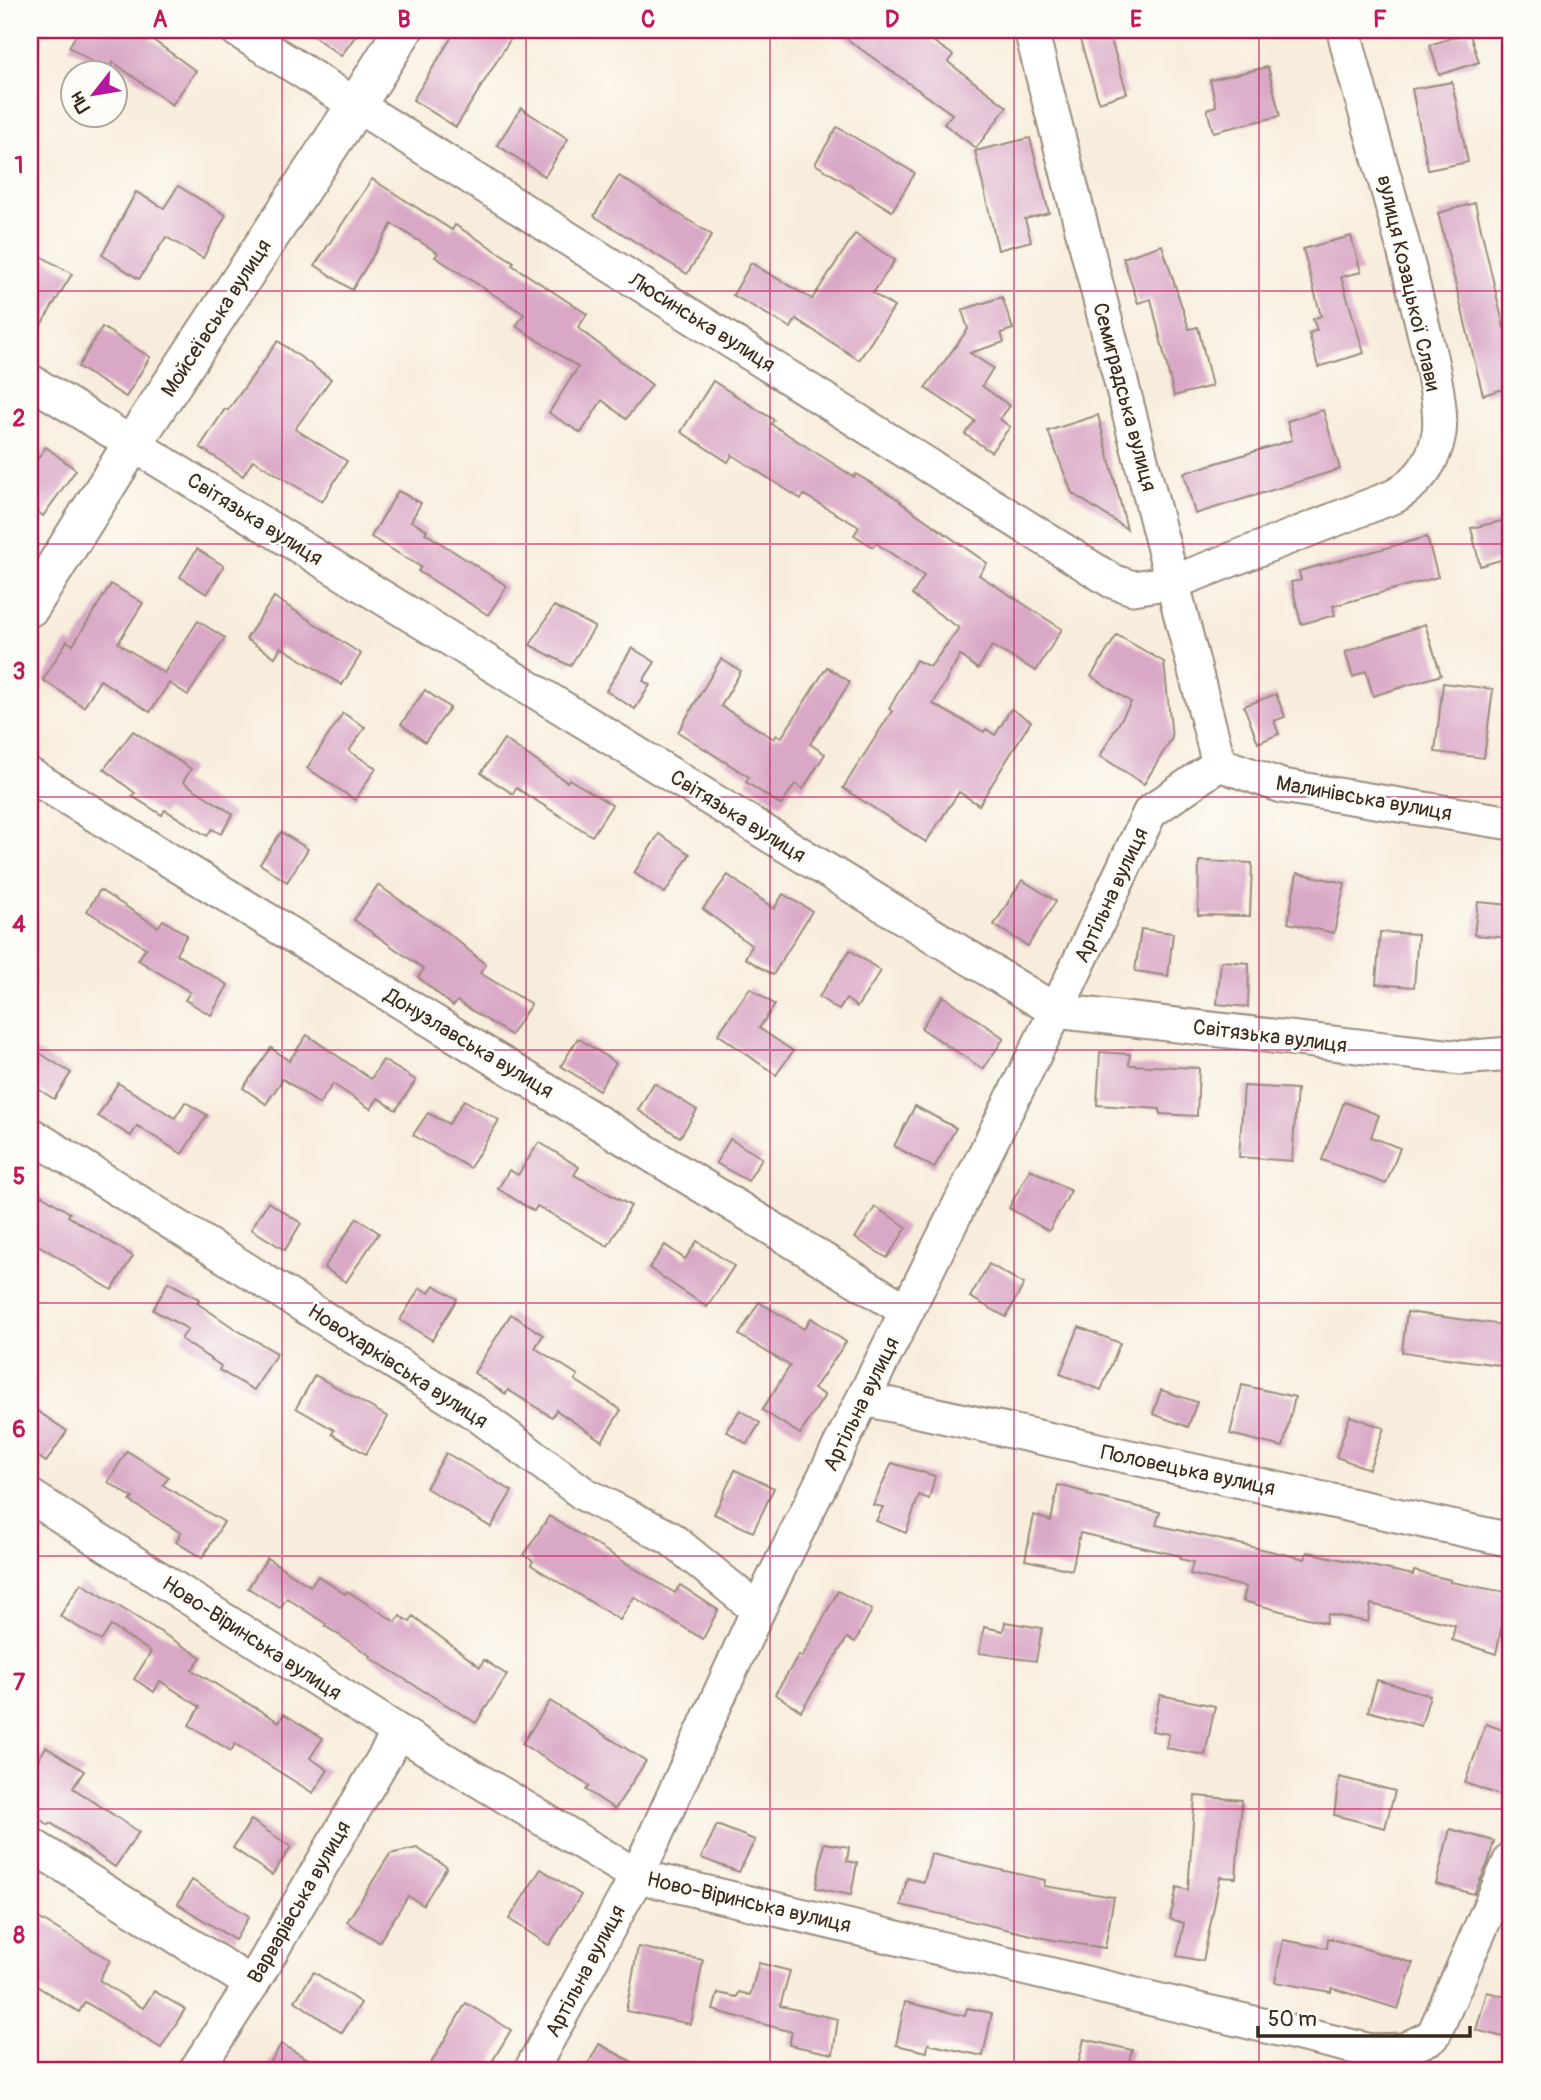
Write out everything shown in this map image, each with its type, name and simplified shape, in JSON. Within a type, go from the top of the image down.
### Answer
[{"type":"main road","name":"Мойсеївська вулиця","points":[[30,607],[133,443],[403,30]]},
{"type":"street","name":"Люсинська вулиця","points":[[237,30],[1112,581],[1133,588],[1174,583]]},
{"type":"street","name":"вулиця Козацької Слави","points":[[1174,583],[1395,496],[1426,470],[1435,451],[1439,431],[1438,410],[1428,348],[1408,263],[1344,30]]},
{"type":"street","name":"Семиградська вулиця","points":[[1025,34],[1174,583],[1219,764]]},
{"type":"street","name":"Світязька вулиця","points":[[30,381],[1056,1011],[1461,1058],[1511,1054]]},
{"type":"street","name":"Артільна вулиця","points":[[531,2070],[636,1875],[758,1610],[1056,1011],[1150,813],[1219,764]]},
{"type":"street","name":"Малинівська вулиця","points":[[1219,764],[1282,786],[1511,822]]},
{"type":"street","name":"Донузлавська вулиця","points":[[30,775],[907,1311]]},
{"type":"street","name":"Новохарківська вулиця","points":[[30,1134],[478,1415],[584,1494],[670,1538],[758,1610]]},
{"type":"street","name":"Половецька вулиця","points":[[864,1399],[1511,1540]]},
{"type":"street","name":"Ново-Віринська вулиця","points":[[30,1496],[399,1732],[636,1875],[1371,2051],[1404,2050],[1433,2036],[1511,1859]]},
{"type":"street","name":"Варварівська вулиця","points":[[196,2070],[252,1984],[399,1732]]},
{"type":"street","points":[[30,1844],[252,1984]]},
{"type":"building","points":[[79,30],[139,30],[196,71],[172,105],[130,74],[130,60],[90,60],[69,47]]},
{"type":"building","points":[[305,30],[360,30],[341,56]]},
{"type":"building","points":[[456,30],[516,30],[456,127],[413,100]]},
{"type":"building","points":[[834,30],[917,30],[953,55],[948,62],[1007,107],[976,148],[944,124],[952,114]]},
{"type":"building","points":[[1077,30],[1108,30],[1127,93],[1099,102]]},
{"type":"building","points":[[1469,32],[1479,62],[1439,75],[1430,45]]},
{"type":"building","points":[[1268,67],[1280,116],[1213,132],[1207,109],[1216,106],[1210,80]]},
{"type":"building","points":[[1452,82],[1468,162],[1428,170],[1412,89]]},
{"type":"building","points":[[521,108],[568,139],[545,176],[497,145]]},
{"type":"building","points":[[837,127],[915,173],[892,211],[815,164]]},
{"type":"building","points":[[1030,138],[1049,213],[1025,219],[1031,241],[998,250],[975,151]]},
{"type":"building","points":[[619,176],[712,235],[687,274],[594,216]]},
{"type":"building","points":[[372,179],[452,230],[455,225],[514,262],[512,265],[587,314],[578,328],[652,385],[626,419],[602,400],[581,433],[549,413],[578,367],[516,326],[524,314],[435,257],[438,253],[392,224],[352,290],[315,265]]},
{"type":"building","points":[[178,186],[226,215],[203,258],[166,237],[139,279],[102,255],[136,192],[164,208]]},
{"type":"building","points":[[1475,203],[1504,328],[1511,326],[1511,387],[1483,395],[1438,213]]},
{"type":"building","points":[[855,234],[895,260],[873,293],[894,307],[859,360],[796,319],[791,328],[733,295],[751,263],[812,299]]},
{"type":"building","points":[[1351,236],[1361,272],[1341,277],[1364,353],[1318,367],[1309,333],[1317,330],[1313,319],[1321,316],[1303,249]]},
{"type":"building","points":[[1162,245],[1189,329],[1198,327],[1212,386],[1174,396],[1151,299],[1138,303],[1123,258]]},
{"type":"building","points":[[30,250],[72,274],[30,343]]},
{"type":"building","points":[[1002,297],[1013,329],[1001,333],[1004,342],[970,353],[993,368],[982,386],[1010,406],[1000,419],[1010,427],[991,452],[965,434],[975,421],[925,388],[968,329],[962,310]]},
{"type":"building","points":[[102,327],[150,357],[126,397],[78,367]]},
{"type":"building","points":[[278,341],[331,379],[295,429],[347,461],[322,502],[253,460],[243,476],[200,447],[225,409],[228,410]]},
{"type":"building","points":[[713,381],[774,420],[771,424],[854,477],[856,474],[901,501],[987,563],[979,575],[1062,629],[1036,671],[992,646],[978,669],[960,655],[933,704],[984,732],[986,729],[995,735],[1011,709],[1031,721],[979,805],[959,792],[926,842],[843,788],[892,711],[889,709],[916,660],[930,667],[959,628],[912,595],[924,576],[876,543],[873,547],[854,535],[859,527],[804,495],[801,499],[732,455],[728,462],[681,432]]},
{"type":"building","points":[[1323,410],[1340,469],[1195,514],[1184,473],[1292,440],[1287,421]]},
{"type":"building","points":[[1098,415],[1127,529],[1072,493],[1048,431]]},
{"type":"building","points":[[46,447],[76,470],[43,516],[30,505],[30,469]]},
{"type":"building","points":[[398,491],[421,503],[411,521],[507,586],[488,615],[418,571],[421,567],[371,537]]},
{"type":"building","points":[[1511,519],[1511,557],[1480,566],[1471,528]]},
{"type":"building","points":[[1427,537],[1438,577],[1333,606],[1335,615],[1301,624],[1291,582],[1301,580],[1299,571]]},
{"type":"building","points":[[197,549],[224,566],[207,594],[180,577]]},
{"type":"building","points":[[111,584],[143,603],[118,643],[164,673],[198,621],[225,638],[188,695],[169,683],[150,712],[100,680],[84,707],[43,680],[67,641],[73,645]]},
{"type":"building","points":[[274,597],[361,654],[342,685],[281,647],[275,657],[246,639]]},
{"type":"building","points":[[554,606],[595,627],[570,666],[530,645]]},
{"type":"building","points":[[1425,624],[1441,675],[1373,696],[1366,671],[1353,677],[1345,652]]},
{"type":"building","points":[[1117,635],[1164,662],[1172,738],[1144,784],[1100,756],[1131,702],[1091,676]]},
{"type":"building","points":[[632,648],[655,662],[643,681],[650,685],[635,709],[606,691]]},
{"type":"building","points":[[721,659],[741,671],[721,706],[774,739],[777,735],[781,738],[827,667],[850,682],[810,744],[825,754],[803,789],[795,784],[781,805],[746,782],[749,777],[678,732]]},
{"type":"building","points":[[1443,683],[1493,689],[1484,758],[1435,752]]},
{"type":"building","points":[[425,690],[450,708],[425,742],[401,724]]},
{"type":"building","points":[[1276,694],[1285,717],[1274,721],[1279,734],[1258,743],[1244,706]]},
{"type":"building","points":[[343,713],[365,727],[349,751],[376,768],[355,800],[307,768]]},
{"type":"building","points":[[133,731],[191,769],[183,782],[233,814],[221,834],[212,829],[207,836],[165,810],[162,815],[132,796],[135,793],[104,769]]},
{"type":"building","points":[[504,739],[567,782],[569,779],[612,805],[592,836],[516,788],[513,794],[481,773]]},
{"type":"building","points":[[281,832],[308,849],[287,882],[260,864]]},
{"type":"building","points":[[659,834],[690,854],[665,893],[634,873]]},
{"type":"building","points":[[1199,861],[1252,863],[1250,916],[1198,915]]},
{"type":"building","points":[[1297,873],[1345,883],[1334,933],[1288,923]]},
{"type":"building","points":[[728,875],[774,909],[783,894],[812,911],[773,975],[745,958],[752,946],[703,909]]},
{"type":"building","points":[[1022,880],[1056,901],[1028,946],[994,925]]},
{"type":"building","points":[[378,885],[452,936],[486,965],[480,973],[531,1004],[511,1035],[457,1001],[453,1006],[418,977],[424,969],[354,920]]},
{"type":"building","points":[[100,890],[158,927],[163,920],[187,935],[176,954],[228,985],[211,1015],[185,1000],[190,992],[138,960],[146,948],[87,911]]},
{"type":"building","points":[[1478,902],[1511,905],[1511,938],[1474,935]]},
{"type":"building","points":[[1141,929],[1173,933],[1168,976],[1135,971]]},
{"type":"building","points":[[1380,932],[1418,934],[1414,987],[1376,984]]},
{"type":"building","points":[[850,950],[881,971],[857,1007],[846,999],[839,1010],[819,997]]},
{"type":"building","points":[[1221,961],[1249,963],[1248,1007],[1217,1004]]},
{"type":"building","points":[[750,988],[775,1005],[759,1028],[793,1051],[776,1075],[718,1034]]},
{"type":"building","points":[[943,996],[1004,1038],[983,1069],[921,1028]]},
{"type":"building","points":[[307,1035],[371,1079],[383,1060],[416,1080],[396,1110],[378,1098],[371,1109],[333,1084],[319,1104],[283,1079],[266,1104],[243,1088],[271,1048],[289,1061]]},
{"type":"building","points":[[578,1038],[616,1063],[599,1090],[561,1066]]},
{"type":"building","points":[[30,1047],[71,1073],[54,1099],[30,1084]]},
{"type":"building","points":[[1100,1052],[1130,1054],[1129,1065],[1199,1068],[1197,1116],[1160,1114],[1160,1109],[1097,1105]]},
{"type":"building","points":[[118,1083],[175,1118],[185,1102],[207,1115],[182,1154],[137,1126],[131,1136],[98,1116]]},
{"type":"building","points":[[654,1083],[697,1110],[680,1137],[638,1110]]},
{"type":"building","points":[[1244,1086],[1297,1089],[1292,1161],[1239,1157]]},
{"type":"building","points":[[464,1100],[499,1120],[470,1168],[413,1135],[428,1113],[449,1124]]},
{"type":"building","points":[[1344,1102],[1379,1115],[1371,1137],[1400,1148],[1386,1184],[1322,1160]]},
{"type":"building","points":[[915,1106],[956,1128],[934,1168],[894,1146]]},
{"type":"building","points":[[730,1139],[762,1158],[748,1181],[716,1163]]},
{"type":"building","points":[[539,1142],[579,1167],[574,1175],[631,1206],[608,1246],[537,1206],[534,1211],[498,1189],[509,1170],[518,1175]]},
{"type":"building","points":[[1030,1169],[1071,1191],[1049,1231],[1009,1208]]},
{"type":"building","points":[[30,1188],[70,1213],[68,1216],[133,1256],[112,1290],[30,1240]]},
{"type":"building","points":[[268,1202],[301,1223],[285,1250],[251,1229]]},
{"type":"building","points":[[875,1207],[907,1227],[887,1258],[855,1238]]},
{"type":"building","points":[[357,1218],[379,1233],[346,1282],[324,1268]]},
{"type":"building","points":[[697,1241],[734,1266],[707,1307],[649,1268],[665,1245],[685,1259]]},
{"type":"building","points":[[989,1264],[1024,1284],[1006,1317],[970,1297]]},
{"type":"building","points":[[168,1282],[199,1299],[197,1303],[277,1353],[254,1390],[219,1370],[221,1366],[181,1339],[188,1329],[153,1310]]},
{"type":"building","points":[[434,1285],[457,1299],[432,1340],[400,1320],[420,1288],[429,1293]]},
{"type":"building","points":[[759,1302],[804,1329],[811,1318],[846,1342],[814,1389],[825,1395],[800,1434],[762,1410],[790,1366],[739,1335]]},
{"type":"building","points":[[1407,1312],[1511,1326],[1507,1366],[1402,1352]]},
{"type":"building","points":[[511,1314],[543,1335],[535,1348],[578,1375],[575,1380],[621,1410],[602,1441],[556,1410],[552,1417],[508,1390],[506,1394],[474,1373]]},
{"type":"building","points":[[1079,1327],[1120,1343],[1101,1390],[1060,1374]]},
{"type":"building","points":[[315,1375],[388,1417],[366,1454],[332,1434],[334,1430],[296,1408]]},
{"type":"building","points":[[1242,1385],[1295,1397],[1283,1447],[1230,1434]]},
{"type":"building","points":[[1161,1390],[1197,1402],[1188,1427],[1153,1414]]},
{"type":"building","points":[[30,1406],[67,1431],[46,1462],[30,1451]]},
{"type":"building","points":[[740,1410],[760,1423],[747,1444],[726,1431]]},
{"type":"building","points":[[1350,1416],[1384,1428],[1369,1469],[1336,1457]]},
{"type":"building","points":[[127,1451],[169,1477],[163,1485],[224,1522],[202,1558],[176,1542],[181,1533],[130,1501],[133,1498],[108,1482]]},
{"type":"building","points":[[446,1453],[512,1491],[491,1527],[426,1488]]},
{"type":"building","points":[[892,1463],[935,1476],[929,1499],[919,1495],[906,1533],[876,1521],[883,1507],[873,1505]]},
{"type":"building","points":[[735,1470],[774,1488],[753,1532],[714,1514]]},
{"type":"building","points":[[1058,1485],[1088,1493],[1087,1495],[1160,1512],[1156,1525],[1305,1559],[1307,1552],[1413,1575],[1414,1571],[1451,1580],[1450,1582],[1511,1593],[1511,1623],[1503,1621],[1496,1654],[1452,1640],[1455,1625],[1371,1604],[1368,1622],[1328,1614],[1326,1623],[1243,1601],[1246,1587],[1190,1574],[1193,1562],[1180,1559],[1181,1556],[1080,1533],[1072,1570],[1025,1560],[1034,1515],[1051,1521]]},
{"type":"building","points":[[549,1516],[675,1593],[680,1585],[718,1610],[703,1639],[634,1597],[620,1620],[531,1565],[533,1561],[524,1555]]},
{"type":"building","points":[[267,1558],[310,1586],[318,1576],[396,1622],[400,1616],[410,1622],[413,1616],[480,1667],[484,1660],[507,1675],[476,1723],[370,1658],[371,1656],[287,1598],[280,1608],[248,1588]]},
{"type":"building","points":[[81,1583],[201,1657],[192,1670],[279,1722],[284,1714],[323,1738],[310,1758],[328,1770],[313,1793],[235,1744],[231,1751],[189,1725],[200,1707],[160,1681],[154,1692],[134,1679],[151,1652],[111,1626],[101,1641],[60,1616]]},
{"type":"building","points":[[838,1591],[872,1610],[855,1642],[847,1638],[801,1711],[775,1694],[799,1655],[802,1657]]},
{"type":"building","points":[[1005,1622],[1042,1628],[1036,1661],[979,1653],[984,1627],[1003,1631]]},
{"type":"building","points":[[1377,1680],[1430,1695],[1421,1726],[1368,1711]]},
{"type":"building","points":[[1160,1695],[1215,1706],[1205,1755],[1166,1748],[1169,1734],[1152,1731]]},
{"type":"building","points":[[550,1701],[646,1761],[615,1809],[586,1790],[589,1786],[522,1744]]},
{"type":"building","points":[[1486,1724],[1511,1733],[1511,1771],[1502,1796],[1465,1783]]},
{"type":"building","points":[[46,1747],[84,1771],[73,1788],[139,1832],[115,1867],[51,1823],[49,1825],[30,1813],[30,1773]]},
{"type":"building","points":[[1339,1777],[1395,1791],[1385,1828],[1334,1815]]},
{"type":"building","points":[[1195,1796],[1242,1800],[1236,1878],[1220,1877],[1203,1961],[1177,1956],[1184,1923],[1170,1919],[1177,1887],[1188,1890]]},
{"type":"building","points":[[251,1820],[291,1847],[272,1875],[233,1848]]},
{"type":"building","points":[[717,1825],[755,1840],[739,1872],[701,1858]]},
{"type":"building","points":[[1450,1829],[1494,1841],[1488,1863],[1474,1894],[1436,1884]]},
{"type":"building","points":[[824,1843],[849,1847],[847,1861],[857,1863],[851,1895],[816,1888]]},
{"type":"building","points":[[417,1848],[447,1867],[423,1905],[408,1896],[379,1942],[347,1922],[390,1854]]},
{"type":"building","points":[[931,1854],[1045,1880],[1044,1886],[1114,1897],[1105,1948],[1053,1940],[901,1905],[907,1878],[924,1882]]},
{"type":"building","points":[[541,1869],[581,1895],[549,1945],[509,1919]]},
{"type":"building","points":[[192,1880],[249,1916],[235,1940],[178,1904]]},
{"type":"building","points":[[30,1913],[110,1960],[99,1980],[143,2008],[154,1991],[185,2009],[161,2048],[85,2002],[79,2012],[30,1982]]},
{"type":"building","points":[[1328,1938],[1413,1963],[1398,2009],[1332,1988],[1331,1992],[1275,1982],[1283,1940],[1327,1948]]},
{"type":"building","points":[[638,1947],[703,1960],[691,2024],[626,2011]]},
{"type":"building","points":[[759,1963],[790,1971],[780,2006],[838,2019],[833,2054],[789,2045],[792,2032],[713,2010],[718,1993],[737,1997],[739,1992],[750,1995]]},
{"type":"building","points":[[314,1972],[361,2003],[342,2033],[295,2001]]},
{"type":"building","points":[[1487,1992],[1511,1998],[1511,2039],[1476,2030]]},
{"type":"building","points":[[905,2002],[965,2016],[967,2008],[992,2013],[983,2056],[928,2044],[927,2052],[896,2045]]},
{"type":"building","points":[[466,2003],[511,2030],[487,2070],[427,2070]]},
{"type":"building","points":[[1084,2039],[1132,2050],[1127,2070],[1077,2070]]},
{"type":"building","points":[[281,2044],[328,2070],[266,2070]]},
{"type":"building","points":[[599,2044],[647,2070],[585,2070]]}]
